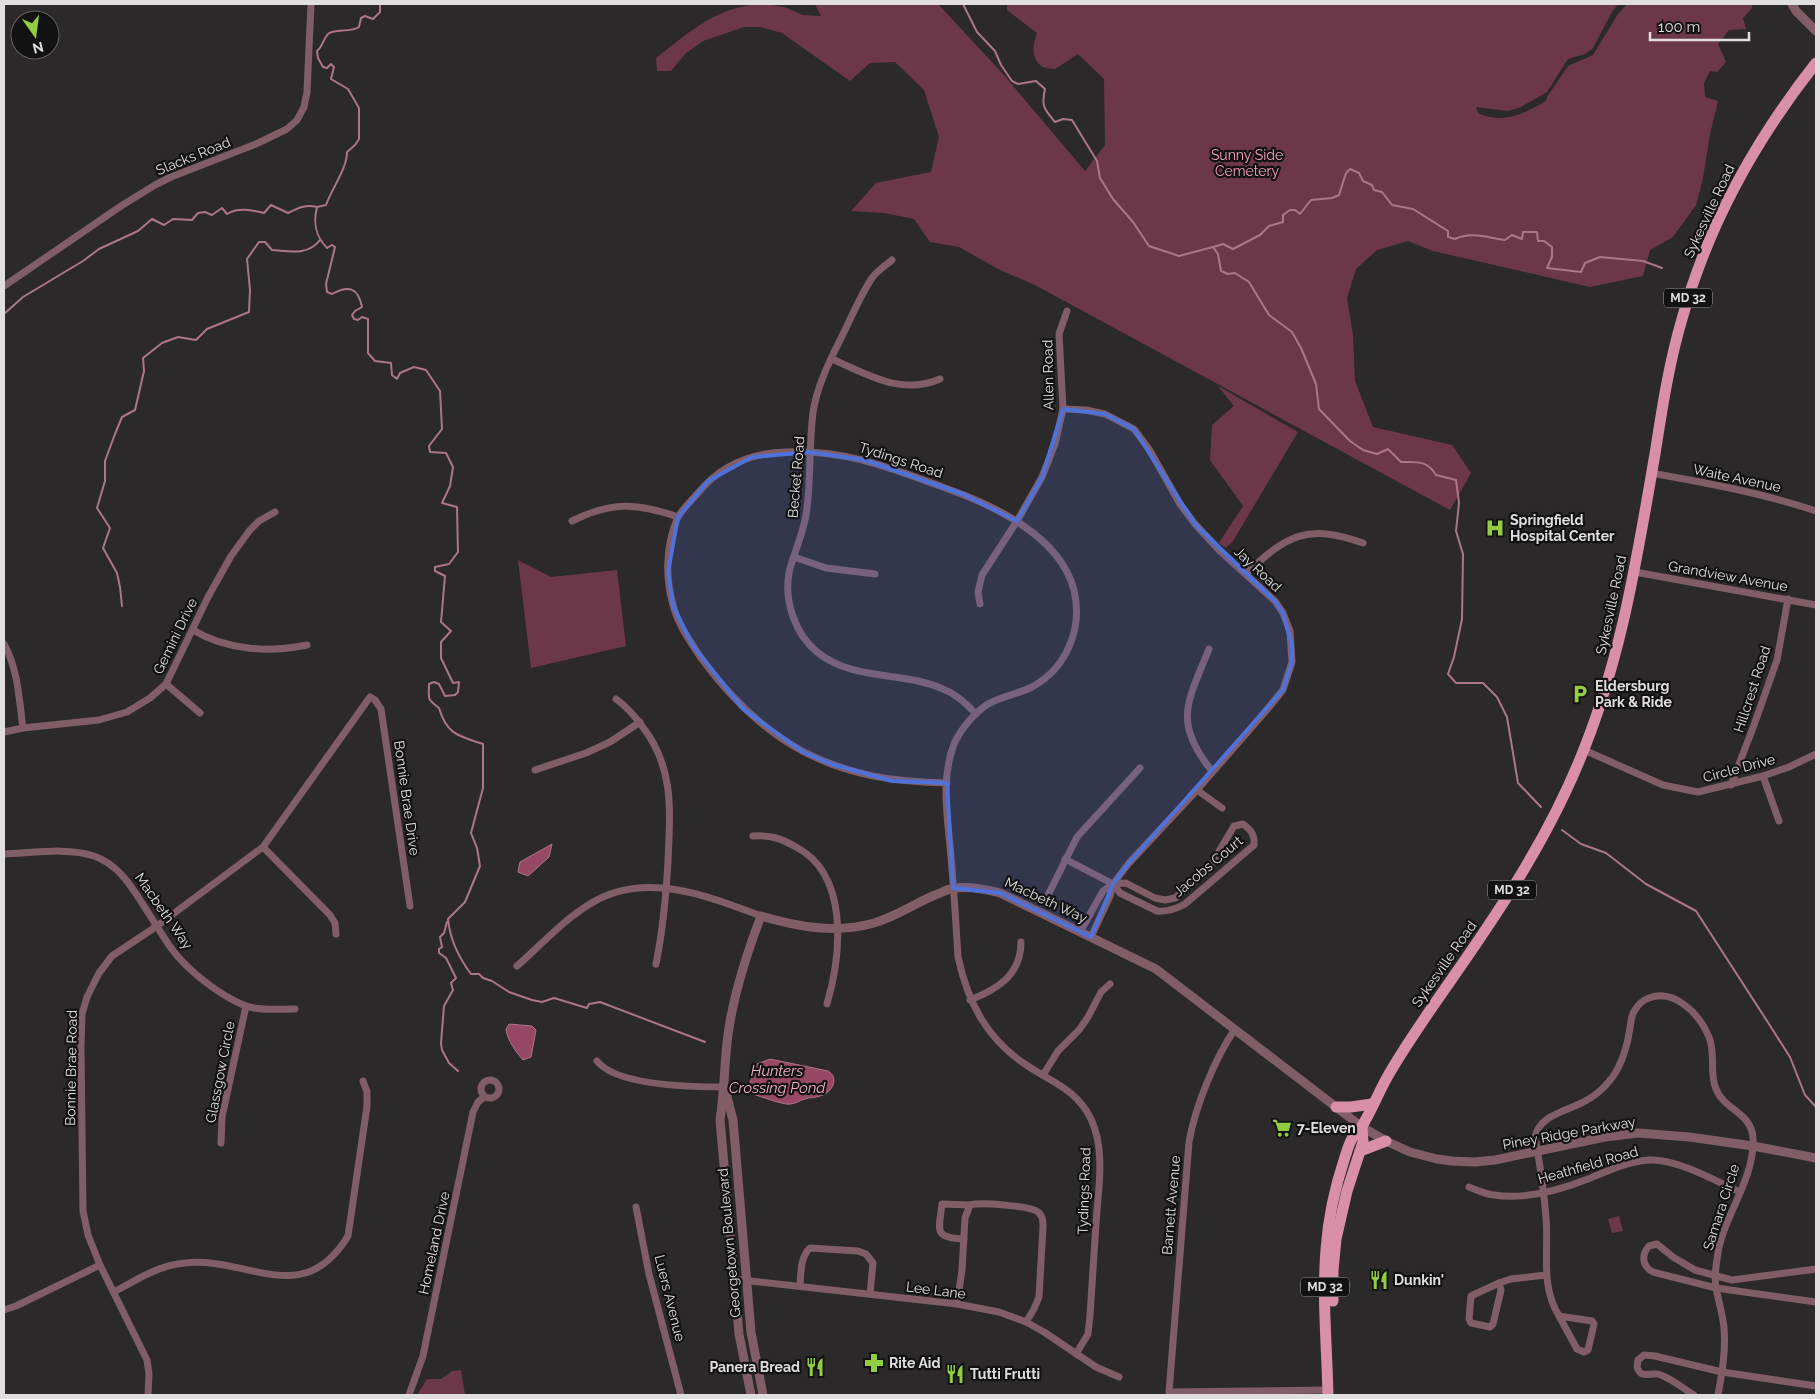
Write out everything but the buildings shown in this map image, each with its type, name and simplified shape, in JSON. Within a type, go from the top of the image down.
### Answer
[{"type":"main road","name":"Sykesville Road","points":[[1331,1393],[1325,1280],[1327,1237],[1334,1195],[1352,1139],[1362,1126],[1372,1104],[1410,1039],[1494,917],[1529,862],[1562,799],[1584,750],[1614,664],[1634,572],[1675,344],[1702,258],[1723,210],[1754,152],[1816,63]]},
{"type":"main road","points":[[1336,1107],[1372,1104]]},
{"type":"main road","name":"Sykesville Road","points":[[1331,1393],[1334,1259],[1342,1213],[1363,1142],[1362,1126]]},
{"type":"main road","points":[[1360,1151],[1386,1141]]},
{"type":"street","name":"Slacks Road","points":[[4,286],[155,185],[171,176],[256,144],[287,128],[297,120],[304,108],[307,92],[311,4]]},
{"type":"street","points":[[1792,4],[1796,11],[1816,31]]},
{"type":"street","name":"Becket Road","points":[[892,260],[874,276],[863,293],[818,390],[810,452],[807,508],[788,585],[790,608],[800,631],[817,652],[835,663],[943,688],[955,695],[976,714]]},
{"type":"street","name":"Allen Road","points":[[980,604],[978,592],[982,574],[1017,521],[1042,477],[1055,444],[1062,409],[1060,334],[1067,311]]},
{"type":"street","points":[[832,359],[877,378],[905,386],[929,384],[940,379]]},
{"type":"street","name":"Jay Road","points":[[1062,409],[1086,410],[1105,414],[1134,429],[1150,449],[1180,504],[1221,552],[1275,601],[1283,612],[1290,632],[1292,662],[1283,690],[1266,712],[1129,863],[1113,884],[1103,891],[1080,932]]},
{"type":"street","name":"Tydings Road","points":[[947,783],[892,780],[831,764],[803,752],[779,737],[743,709],[715,677],[681,628],[673,606],[668,558],[678,517],[708,481],[720,471],[737,462],[767,453],[810,452],[836,454],[872,462],[963,494],[1017,521],[1042,540],[1055,555],[1069,577],[1076,604],[1077,621],[1074,636],[1062,661],[1042,681],[1029,689],[988,704],[976,714],[959,734],[954,743],[950,758],[946,812],[958,958],[970,1000],[988,1031],[1001,1044],[1028,1066],[1057,1082],[1078,1100],[1091,1120],[1099,1148],[1100,1166],[1090,1320],[1088,1334],[1076,1354]]},
{"type":"street","name":"Waite Avenue","points":[[1652,473],[1773,498],[1816,511]]},
{"type":"street","points":[[572,521],[597,510],[628,506],[643,506],[678,517]]},
{"type":"street","name":"Gemini Drive","points":[[4,732],[23,728],[99,720],[127,712],[150,698],[166,684],[208,597],[231,556],[258,521],[275,512]]},
{"type":"street","points":[[1246,574],[1269,552],[1293,537],[1328,533],[1363,543]]},
{"type":"street","points":[[794,557],[826,568],[874,574]]},
{"type":"street","name":"Grandview Avenue","points":[[1634,572],[1816,605]]},
{"type":"street","name":"Hillcrest Road","points":[[1731,785],[1777,660],[1788,599]]},
{"type":"street","points":[[192,630],[202,636],[225,644],[246,648],[290,649],[307,645]]},
{"type":"street","points":[[4,644],[17,679],[23,728]]},
{"type":"street","points":[[1209,649],[1191,691],[1188,708],[1188,726],[1197,752],[1212,771]]},
{"type":"street","points":[[166,684],[200,714]]},
{"type":"street","name":"Bonnie Brae Road","points":[[148,1395],[146,1360],[100,1265],[88,1235],[83,1211],[82,1014],[94,981],[108,960],[263,847],[370,697]]},
{"type":"street","name":"Bonnie Brae Drive","points":[[370,697],[376,700],[381,709],[410,906]]},
{"type":"street","points":[[616,699],[632,712],[652,738],[668,779],[670,818],[667,888],[663,930],[656,964]]},
{"type":"street","points":[[535,770],[586,753],[610,742],[640,722]]},
{"type":"street","name":"Circle Drive","points":[[1584,750],[1668,787],[1698,792],[1763,776],[1790,767],[1816,754]]},
{"type":"street","points":[[1047,897],[1077,837],[1140,768]]},
{"type":"street","points":[[1763,776],[1780,820]]},
{"type":"street","points":[[1197,790],[1222,808]]},
{"type":"street","name":"Jacobs Court","points":[[1243,824],[1250,829],[1254,838],[1254,845],[1185,904],[1176,909],[1163,912],[1157,911],[1120,893],[1113,884],[1126,883],[1155,898],[1166,900],[1175,898],[1208,870],[1234,826],[1243,824]]},
{"type":"street","points":[[753,836],[774,836],[801,849],[812,858],[827,877],[835,904],[837,929],[835,972],[827,1004]]},
{"type":"street","points":[[263,847],[330,915],[335,923],[336,934]]},
{"type":"street","name":"Macbeth Way","points":[[4,854],[80,852],[108,863],[129,883],[172,949],[189,968],[221,993],[246,1006],[295,1009]]},
{"type":"street","points":[[1065,859],[1113,884]]},
{"type":"street","name":"Jay Road","points":[[1091,937],[1110,896],[1113,884]]},
{"type":"street","name":"Macbeth Way","points":[[518,966],[576,913],[591,903],[623,891],[667,888],[688,891],[790,925],[816,929],[837,929],[874,923],[953,888],[984,888],[1000,893],[1156,970],[1362,1126]]},
{"type":"street","name":"Georgetown Boulevard","points":[[751,1395],[742,1358],[733,1279],[720,1120],[733,1003],[747,952],[761,916]]},
{"type":"street","points":[[970,1000],[997,988],[1005,982],[1019,958],[1021,942]]},
{"type":"street","points":[[1043,1075],[1058,1051],[1084,1023],[1101,992],[1110,984]]},
{"type":"street","points":[[1559,1316],[1592,1321],[1594,1324],[1588,1350],[1584,1352],[1577,1349],[1554,1308],[1550,1294],[1546,1275],[1547,1220],[1535,1138],[1536,1131],[1540,1125],[1558,1113],[1588,1100],[1606,1084],[1617,1070],[1622,1059],[1635,1010],[1646,999],[1662,995],[1676,999],[1697,1018],[1710,1038],[1716,1091],[1720,1098],[1749,1123],[1753,1136],[1753,1146]]},
{"type":"street","name":"Glassgow Circle","points":[[221,1143],[222,1117],[246,1006]]},
{"type":"street","name":"Barnett Avenue","points":[[1235,1029],[1224,1044],[1210,1078],[1192,1127],[1189,1142],[1169,1392],[1331,1393]]},
{"type":"street","points":[[597,1061],[609,1071],[640,1080],[692,1088],[725,1087]]},
{"type":"street","points":[[114,1292],[142,1276],[167,1266],[184,1263],[214,1263],[283,1276],[295,1276],[317,1268],[329,1260],[339,1250],[348,1236],[367,1106],[367,1092],[363,1081]]},
{"type":"street","name":"Georgetown Boulevard","points":[[725,1087],[733,1120],[745,1280],[754,1357],[764,1395]]},
{"type":"street","name":"Homeland Drive","points":[[410,1395],[423,1356],[473,1112],[478,1102],[484,1097]]},
{"type":"street","name":"Piney Ridge Parkway","points":[[1362,1126],[1386,1141],[1420,1155],[1452,1161],[1475,1162],[1495,1160],[1605,1137],[1638,1133],[1753,1146],[1816,1158]]},
{"type":"street","name":"Samara Circle","points":[[1718,1395],[1725,1341],[1715,1276],[1722,1236],[1740,1192],[1753,1146]]},
{"type":"street","name":"Heathfield Road","points":[[1469,1187],[1485,1193],[1504,1196],[1544,1192],[1570,1186],[1619,1166],[1637,1161],[1652,1160],[1677,1165],[1740,1192]]},
{"type":"street","points":[[964,1238],[944,1237],[941,1234],[942,1204],[986,1204],[1032,1209],[1043,1218],[1039,1297],[1034,1310],[1026,1322]]},
{"type":"street","points":[[957,1304],[967,1209],[970,1205]]},
{"type":"street","name":"Luers Avenue","points":[[636,1207],[649,1274],[681,1395]]},
{"type":"street","points":[[1816,1269],[1732,1280],[1695,1270],[1673,1257],[1657,1244],[1649,1246],[1644,1253],[1645,1265],[1649,1270],[1716,1288],[1816,1302]]},
{"type":"street","points":[[800,1286],[803,1258],[810,1248],[858,1251],[866,1254],[873,1263],[870,1294]]},
{"type":"street","points":[[4,1310],[100,1265]]},
{"type":"street","points":[[1499,1283],[1501,1290],[1493,1324],[1490,1327],[1471,1323],[1469,1319],[1471,1296],[1499,1283],[1511,1279],[1546,1275]]},
{"type":"street","name":"Lee Lane","points":[[733,1279],[957,1304],[998,1312],[1026,1322],[1096,1367],[1119,1377]]},
{"type":"street","points":[[1694,1395],[1661,1375],[1642,1374],[1638,1370],[1636,1363],[1644,1355],[1649,1355],[1722,1372],[1816,1386]]},
{"type":"highlighted area","points":[[1063,409],[1105,414],[1134,429],[1195,524],[1275,601],[1283,613],[1292,646],[1292,662],[1283,690],[1129,863],[1113,884],[1091,937],[1000,893],[953,888],[947,783],[892,781],[831,764],[803,752],[743,709],[693,646],[673,606],[668,572],[678,517],[708,481],[752,457],[810,452],[865,460],[963,494],[1017,521],[1042,477]]},
{"type":"green space","name":"Sunny Side Cemetery","points":[[766,4],[784,7],[803,15],[821,16],[815,4],[938,4],[1003,74],[1085,171],[1105,145],[1104,79],[1078,54],[1055,69],[1043,67],[1039,64],[1034,56],[1034,42],[1037,33],[1007,10],[1007,4],[1618,4],[1593,48],[1585,54],[1568,59],[1547,92],[1521,107],[1508,111],[1476,107],[1479,114],[1497,118],[1514,116],[1546,101],[1568,66],[1593,55],[1618,14],[1627,4],[1752,4],[1752,8],[1743,18],[1746,29],[1729,30],[1718,44],[1726,62],[1717,72],[1710,71],[1704,83],[1705,97],[1718,101],[1696,205],[1673,237],[1650,250],[1643,276],[1590,287],[1433,251],[1408,241],[1377,250],[1356,269],[1347,298],[1353,335],[1355,381],[1373,427],[1452,445],[1471,473],[1450,510],[1035,285],[998,269],[959,247],[930,242],[914,219],[884,213],[851,211],[876,183],[931,172],[939,137],[924,90],[895,62],[870,63],[850,81],[782,33],[760,27],[744,27],[703,41],[685,54],[671,71],[657,71],[656,58],[706,21],[734,9],[749,5]]},
{"type":"green space","points":[[1218,386],[1298,432],[1233,541],[1226,548],[1219,543],[1243,506],[1210,460],[1212,425],[1234,406]]},
{"type":"green space","points":[[518,560],[551,577],[617,570],[626,646],[531,668]]},
{"type":"green space","points":[[1619,1216],[1623,1231],[1612,1233],[1608,1219]]},
{"type":"green space","points":[[461,1370],[465,1395],[417,1395],[427,1379],[441,1379],[452,1371]]},
{"type":"water","points":[[552,844],[549,857],[528,876],[518,872],[520,862]]},
{"type":"water","points":[[509,1024],[532,1026],[536,1030],[531,1057],[523,1060],[515,1050],[506,1029]]},
{"type":"water","name":"Hunters Crossing Pond","points":[[770,1059],[828,1071],[834,1077],[833,1085],[828,1092],[818,1097],[807,1098],[791,1104],[752,1094],[749,1085],[757,1064]]},
{"type":"waterway","points":[[380,4],[380,12],[373,19],[365,16],[361,18],[359,27],[355,29],[331,32],[326,36],[317,51],[318,58],[323,67],[327,68],[331,64],[334,67],[331,79],[348,89],[359,108],[359,139],[347,152],[345,165],[326,205],[317,207],[315,224],[320,239],[327,248],[332,245],[335,247],[326,284],[327,292],[332,294],[347,289],[352,290],[358,295],[362,307],[352,315],[354,319],[358,320],[362,317],[368,319],[368,353],[375,361],[391,363],[392,375],[397,379],[400,373],[414,367],[426,370],[440,391],[442,429],[429,446],[430,452],[446,453],[453,467],[450,486],[442,503],[457,507],[458,552],[449,564],[435,567],[435,571],[445,576],[441,622],[451,631],[441,642],[441,658],[453,683],[459,682],[458,692],[455,695],[445,696],[439,684],[434,682],[429,684],[429,696],[430,700],[439,708],[442,717],[450,729],[461,736],[483,744],[483,788],[471,833],[477,848],[480,866],[465,902],[448,919],[453,941],[471,974],[479,974],[509,992],[532,1000],[542,1002],[554,998],[587,1008],[589,1004],[600,1002],[705,1042]]},
{"type":"waterway","points":[[935,4],[944,4]]},
{"type":"waterway","points":[[963,4],[977,32],[995,51],[1001,65],[1012,81],[1018,84],[1036,81],[1045,89],[1044,107],[1055,122],[1063,119],[1072,120],[1097,161],[1100,178],[1113,199],[1133,222],[1149,246],[1179,256],[1213,247],[1218,254],[1221,271],[1228,274],[1235,273],[1249,282],[1269,315],[1292,332],[1316,384],[1319,409],[1350,441],[1363,450],[1377,454],[1388,449],[1401,462],[1425,464],[1436,475],[1456,480],[1459,503],[1456,531],[1463,554],[1462,619],[1454,657],[1448,674],[1456,683],[1483,683],[1497,697],[1507,717],[1518,783],[1541,807]]},
{"type":"waterway","points":[[1213,247],[1223,244],[1233,249],[1260,235],[1269,226],[1283,222],[1283,215],[1290,210],[1295,210],[1300,214],[1311,200],[1332,198],[1339,195],[1346,173],[1350,169],[1359,173],[1363,181],[1372,185],[1374,190],[1382,192],[1392,205],[1413,209],[1448,231],[1448,237],[1455,239],[1474,235],[1505,240],[1512,235],[1522,239],[1523,232],[1537,232],[1538,241],[1544,241],[1552,247],[1552,257],[1547,268],[1581,272],[1585,263],[1600,257],[1643,261],[1662,268]]},
{"type":"waterway","points":[[4,314],[23,297],[83,261],[99,249],[138,231],[152,219],[164,225],[173,219],[192,220],[198,213],[205,212],[212,215],[222,208],[227,214],[240,210],[264,213],[271,205],[288,213],[306,206],[317,207]]},
{"type":"waterway","points":[[122,606],[117,573],[103,548],[110,528],[97,508],[105,481],[105,461],[115,434],[122,417],[135,410],[144,371],[143,358],[162,343],[178,337],[196,340],[207,329],[249,312],[250,290],[247,259],[259,242],[265,242],[272,250],[298,251],[310,248],[320,240]]},
{"type":"waterway","points":[[1562,830],[1581,844],[1606,853],[1646,884],[1696,911],[1790,1057],[1805,1095],[1816,1107]]},
{"type":"waterway","points":[[447,922],[444,933],[440,937],[442,947],[439,949],[439,953],[446,958],[456,978],[451,983],[453,990],[444,1006],[441,1043],[442,1050],[449,1063],[458,1071]]},
{"type":"place","name":"Springfield Hospital Center","points":[[1495,528]]},
{"type":"place","name":"Eldersburg Park & Ride","points":[[1580,694]]},
{"type":"place","name":"7-Eleven","points":[[1282,1128]]},
{"type":"place","name":"Dunkin'","points":[[1379,1280]]},
{"type":"place","name":"Rite Aid","points":[[874,1363]]},
{"type":"place","name":"Panera Bread","points":[[815,1367]]},
{"type":"place","name":"Tutti Frutti","points":[[955,1374]]}]
